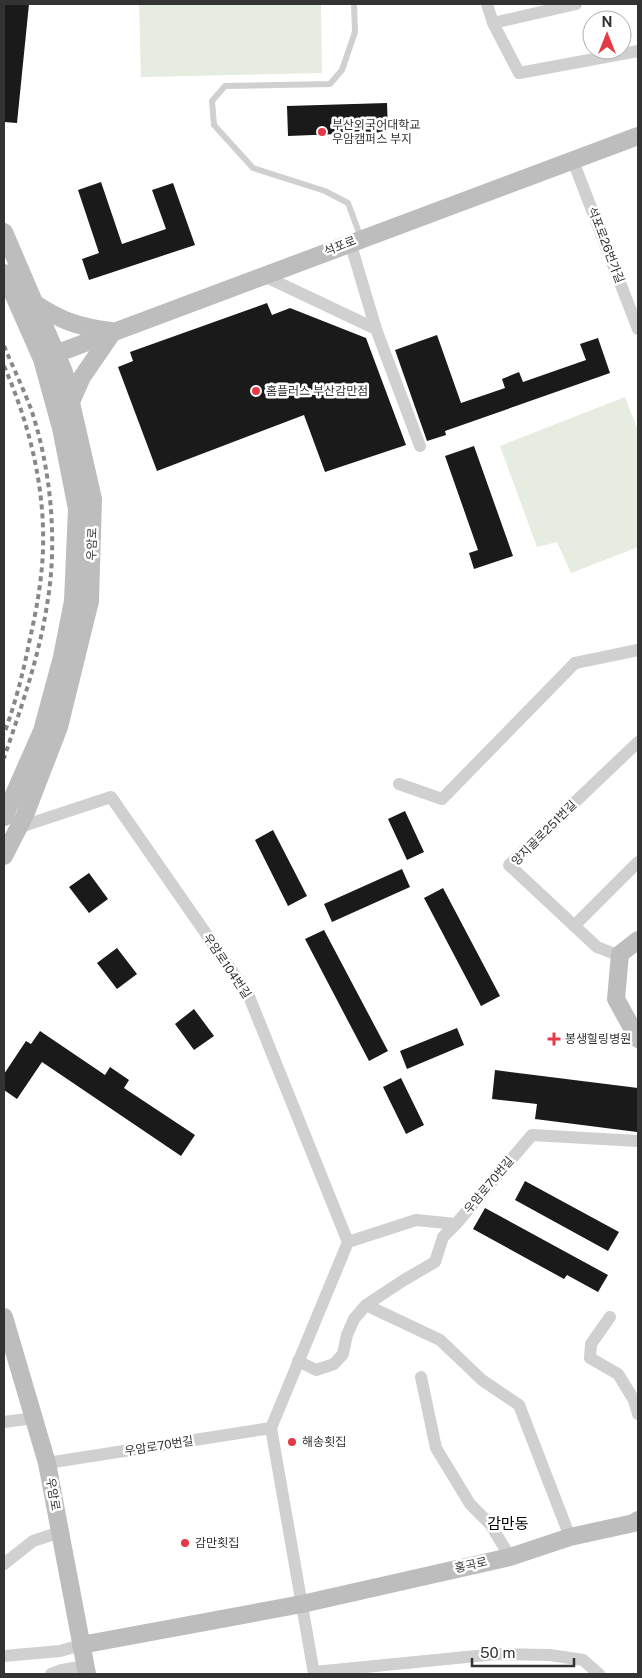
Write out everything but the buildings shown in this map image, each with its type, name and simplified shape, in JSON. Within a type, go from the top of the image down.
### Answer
[{"type":"main road","name":"석포로","points":[[49,356],[355,240],[638,136]]},
{"type":"main road","name":"우암로","points":[[4,232],[34,303],[49,356],[77,509],[73,601],[62,657],[42,731],[4,817]]},
{"type":"main road","name":"우암로","points":[[4,274],[49,356],[64,372],[93,499],[90,601],[59,727],[20,827],[4,856]]},
{"type":"main road","points":[[34,303],[52,315],[79,326],[114,331],[82,377],[70,404]]},
{"type":"main road","points":[[638,940],[620,954],[616,999],[638,1039]]},
{"type":"main road","name":"우암로","points":[[4,1317],[48,1464],[86,1670]]},
{"type":"main road","name":"홍곡로","points":[[81,1645],[302,1604],[510,1557],[570,1538],[634,1523],[638,1520]]},
{"type":"street","points":[[487,4],[493,23],[520,73],[638,51]]},
{"type":"street","points":[[493,23],[576,4]]},
{"type":"street","name":"석포로26번가길","points":[[573,161],[638,329]]},
{"type":"street","points":[[355,240],[376,329],[420,446]]},
{"type":"street","points":[[262,275],[376,329]]},
{"type":"street","points":[[399,784],[442,798],[575,663],[638,650]]},
{"type":"street","name":"양지골로251번길","points":[[620,956],[597,947],[509,865],[638,742]]},
{"type":"street","name":"우암로104번길","points":[[20,827],[111,797],[248,994],[348,1242]]},
{"type":"street","points":[[574,926],[638,862]]},
{"type":"street","name":"우암로70번길","points":[[348,1242],[416,1220],[456,1224],[532,1135],[638,1141]]},
{"type":"street","points":[[298,1361],[316,1370],[334,1364],[343,1354],[347,1335],[354,1319],[366,1305],[435,1262],[443,1237],[456,1224]]},
{"type":"street","points":[[348,1242],[270,1428],[314,1673],[497,1654],[550,1655],[583,1660],[599,1674]]},
{"type":"street","points":[[366,1305],[440,1340],[482,1380],[520,1405],[570,1538]]},
{"type":"street","points":[[610,1317],[591,1344],[590,1358],[618,1374],[634,1400],[638,1414]]},
{"type":"street","points":[[421,1377],[436,1448],[470,1504],[490,1524],[510,1557]]},
{"type":"street","points":[[4,1422],[34,1418]]},
{"type":"street","name":"우암로70번길","points":[[48,1464],[270,1428]]},
{"type":"street","points":[[4,1564],[33,1541],[60,1532]]},
{"type":"street","points":[[4,1656],[60,1651],[81,1645]]},
{"type":"street","points":[[51,1674],[62,1670],[86,1670]]},
{"type":"lane","points":[[354,4],[355,32],[342,70],[330,84],[225,86],[212,101],[214,125],[253,168],[325,191],[348,203],[355,240]]},
{"type":"shaded area","points":[[139,4],[321,4],[322,73],[141,77]]},
{"type":"shaded area","points":[[625,397],[638,431],[638,547],[571,573],[557,542],[537,547],[500,446]]},
{"type":"railway","points":[[4,346],[28,401],[38,432],[48,481],[52,531],[50,581],[44,624],[29,682],[4,758]]},
{"type":"railway","points":[[4,366],[21,410],[34,455],[43,525],[40,585],[32,631],[18,689],[4,734]]},
{"type":"place","name":"부산외국어대학교 우암캠퍼스 부지","points":[[322,132]]},
{"type":"place","name":"홈플러스 부산감만점","points":[[256,391]]},
{"type":"place","name":"봉생힐링병원","points":[[554,1039]]},
{"type":"place","name":"해송횟집","points":[[292,1442]]},
{"type":"place","name":"감만횟집","points":[[185,1543]]},
{"type":"district","name":"감만동","points":[[508,1523]]}]
